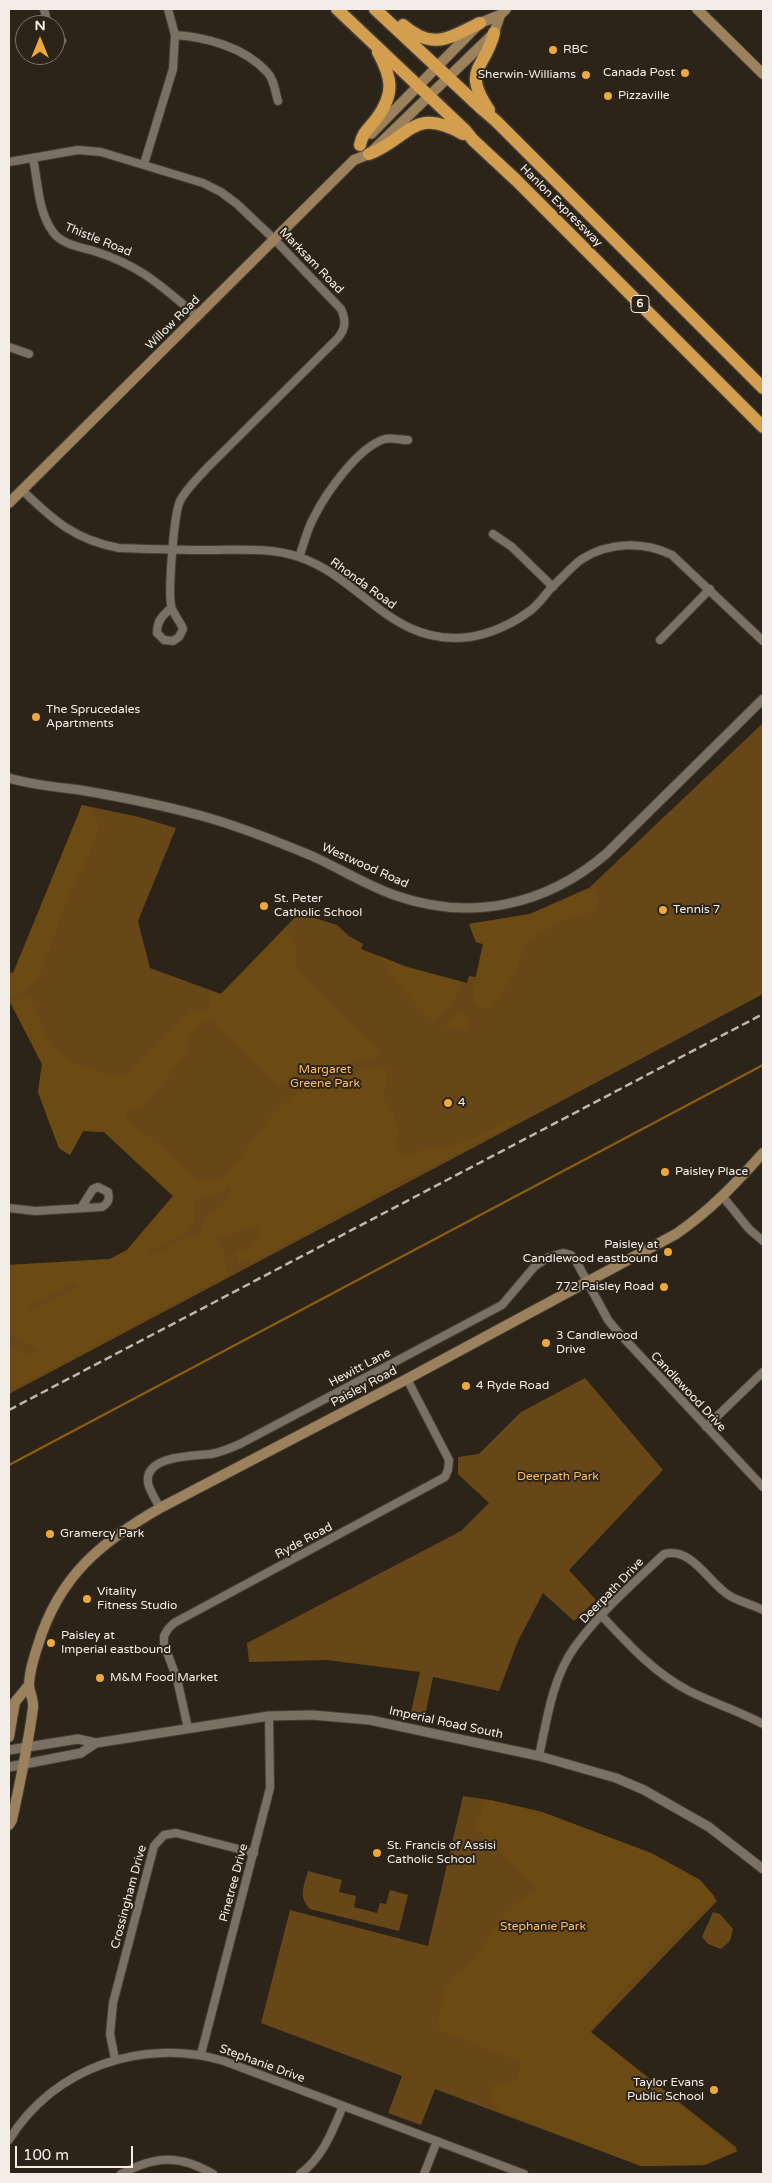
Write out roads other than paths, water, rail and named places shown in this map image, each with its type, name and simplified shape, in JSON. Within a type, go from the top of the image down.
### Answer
[{"type":"highway","name":"Hanlon Expressway","points":[[337,9],[516,180],[763,427]]},
{"type":"highway","name":"Hanlon Expressway","points":[[376,9],[496,120],[763,388]]},
{"type":"highway","points":[[376,9],[390,14],[409,30],[424,38],[439,41],[480,23]]},
{"type":"highway","points":[[494,33],[476,75],[477,88],[496,120]]},
{"type":"highway","points":[[373,43],[387,68],[390,86],[388,97],[377,118],[363,134],[365,149],[381,149],[411,127],[426,122],[449,126],[473,140]]},
{"type":"main road","points":[[697,9],[763,74]]},
{"type":"main road","name":"Willow Road","points":[[9,503],[365,149],[418,86],[480,23],[503,12]]},
{"type":"main road","name":"Willow Road","points":[[365,149],[429,96],[494,33],[503,12]]},
{"type":"main road","name":"Paisley Road","points":[[9,1825],[12,1820],[26,1748],[33,1705],[29,1685],[41,1635],[50,1611],[66,1586],[104,1544],[123,1530],[160,1508],[676,1234],[697,1220],[723,1198],[763,1153]]},
{"type":"main road","name":"Paisley Road","points":[[9,1737],[15,1702],[29,1685]]},
{"type":"street","points":[[144,164],[173,69],[175,35],[168,9]]},
{"type":"street","points":[[175,35],[194,36],[220,43],[246,56],[267,72],[272,80],[278,101]]},
{"type":"street","name":"Marksam Road","points":[[9,162],[78,150],[101,152],[203,183],[221,192],[274,239],[341,308],[345,321],[344,331],[193,483],[180,501],[174,524],[171,608]]},
{"type":"street","name":"Thistle Road","points":[[33,158],[44,219],[54,234],[68,243],[120,260],[148,275],[197,316]]},
{"type":"street","points":[[9,347],[29,354]]},
{"type":"street","points":[[299,557],[313,519],[330,490],[346,470],[364,451],[386,438],[408,440]]},
{"type":"street","name":"Rhonda Road","points":[[22,490],[64,529],[99,545],[118,548],[172,550],[273,551],[299,557],[325,568],[348,584],[378,610],[403,625],[425,633],[444,636],[469,637],[505,626],[532,609],[581,560],[614,546],[629,545],[660,549],[672,555],[763,641]]},
{"type":"street","points":[[493,534],[512,548],[553,587]]},
{"type":"street","points":[[660,640],[710,589]]},
{"type":"street","name":"Westwood Road","points":[[9,778],[150,803],[203,816],[312,856],[394,895],[431,905],[458,908],[488,907],[533,898],[555,889],[584,871],[606,854],[763,699]]},
{"type":"street","points":[[723,1198],[749,1229],[763,1241]]},
{"type":"street","points":[[9,1208],[35,1211],[81,1208]]},
{"type":"street","name":"Hewitt Lane","points":[[160,1508],[148,1483],[148,1476],[152,1469],[160,1463],[182,1456],[210,1454],[230,1449],[502,1305],[536,1266],[550,1257],[563,1253],[571,1256],[588,1282]]},
{"type":"street","name":"Candlewood Drive","points":[[588,1282],[612,1325],[763,1488]]},
{"type":"street","points":[[706,1427],[763,1372]]},
{"type":"street","name":"Ryde Road","points":[[188,1728],[177,1678],[164,1644],[164,1636],[168,1628],[174,1623],[445,1477],[449,1460],[406,1379]]},
{"type":"street","name":"Deerpath Drive","points":[[539,1756],[552,1697],[563,1668],[574,1648],[602,1616],[664,1554],[673,1552],[687,1557],[718,1588],[730,1596],[763,1610]]},
{"type":"street","points":[[602,1616],[636,1652],[672,1681],[763,1724]]},
{"type":"street","name":"Imperial Road South","points":[[9,1750],[78,1739],[96,1743],[269,1716],[312,1715],[370,1720],[584,1767],[644,1790],[709,1827],[763,1868]]},
{"type":"street","name":"Pinetree Drive","points":[[201,2054],[270,1788],[269,1716]]},
{"type":"street","name":"Imperial Road South","points":[[9,1766],[81,1753],[96,1743]]},
{"type":"street","name":"Crossingham Drive","points":[[115,2059],[110,2034],[113,2003],[154,1846],[164,1835],[176,1833],[254,1853]]},
{"type":"street","name":"Stephanie Drive","points":[[9,2140],[22,2121],[54,2089],[82,2072],[115,2059],[140,2054],[201,2054],[524,2174]]},
{"type":"street","points":[[300,2174],[315,2160],[328,2141],[343,2106]]},
{"type":"street","points":[[424,2174],[436,2141]]},
{"type":"street","points":[[121,2174],[142,2163],[166,2160],[188,2162],[213,2174]]},
{"type":"waterway","points":[[9,1465],[763,1065]]},
{"type":"railway","points":[[9,1410],[763,1014]]},
{"type":"place","name":"RBC","points":[[553,50]]},
{"type":"place","name":"Canada Post","points":[[685,73]]},
{"type":"place","name":"Sherwin-Williams","points":[[586,75]]},
{"type":"place","name":"Pizzaville","points":[[608,96]]},
{"type":"place","name":"The Sprucedales Apartments","points":[[36,717]]},
{"type":"place","name":"St. Peter Catholic School","points":[[264,906]]},
{"type":"place","name":"Tennis 7","points":[[663,910]]},
{"type":"place","name":"4","points":[[448,1103]]},
{"type":"place","name":"Paisley Place","points":[[665,1172]]},
{"type":"place","name":"Paisley at Candlewood eastbound","points":[[668,1252]]},
{"type":"place","name":"772 Paisley Road","points":[[664,1287]]},
{"type":"place","name":"3 Candlewood Drive","points":[[546,1343]]},
{"type":"place","name":"4 Ryde Road","points":[[466,1386]]},
{"type":"place","name":"Gramercy Park","points":[[50,1534]]},
{"type":"place","name":"Vitality Fitness Studio","points":[[87,1599]]},
{"type":"place","name":"Paisley at Imperial eastbound","points":[[51,1643]]},
{"type":"place","name":"M&M Food Market","points":[[100,1678]]},
{"type":"place","name":"St. Francis of Assisi Catholic School","points":[[377,1853]]},
{"type":"place","name":"Taylor Evans Public School","points":[[714,2090]]},
{"type":"park label","name":"Margaret Greene Park","points":[[325,1077]]},
{"type":"park label","name":"Deerpath Park","points":[[558,1477]]},
{"type":"park label","name":"Stephanie Park","points":[[543,1927]]}]
